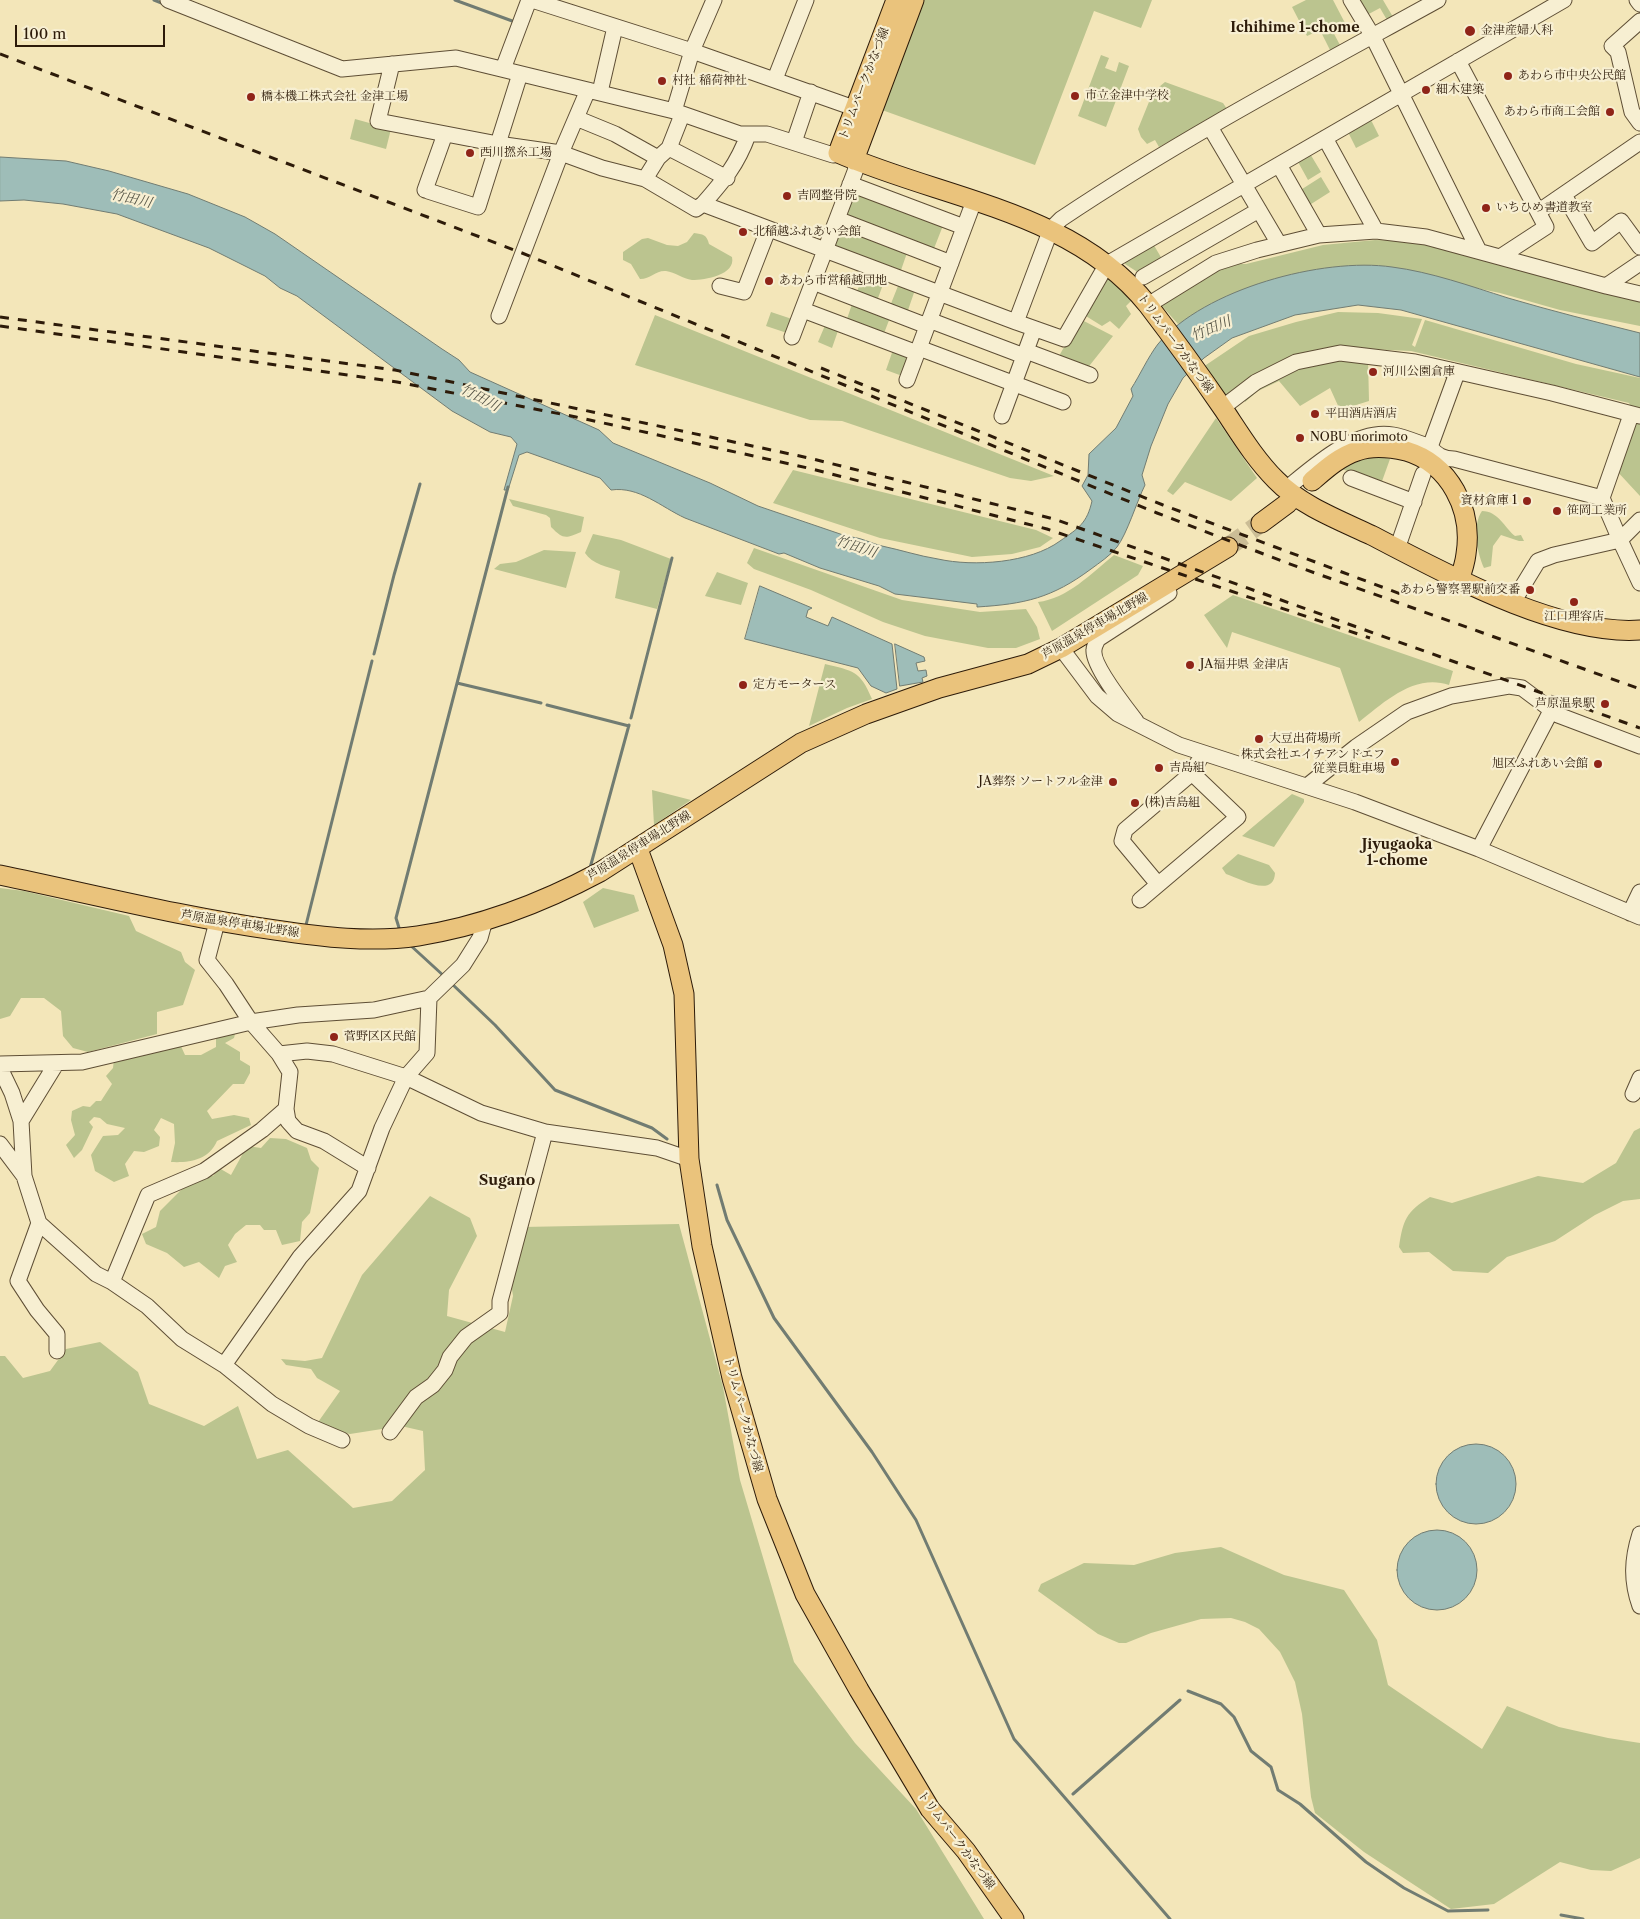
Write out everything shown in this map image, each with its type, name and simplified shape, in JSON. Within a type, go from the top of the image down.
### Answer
[{"type":"main road","name":"トリムパークかなづ線","points":[[846,156],[854,108],[896,0]]},
{"type":"main road","name":"トリムパークかなづ線","points":[[846,156],[914,0]]},
{"type":"main road","name":"トリムパークかなづ線","points":[[846,156],[1052,229],[1107,264],[1133,286],[1151,309],[1219,403],[1253,454],[1287,496],[1335,517],[1459,580]]},
{"type":"main road","points":[[1312,481],[1344,457],[1364,449],[1380,447],[1408,452],[1434,466],[1450,483],[1461,502],[1467,553],[1459,580],[1513,602],[1590,626],[1640,630]]},
{"type":"main road","points":[[1261,523],[1287,496]]},
{"type":"main road","name":"芦原温泉停車場北野線","points":[[0,875],[217,922],[319,936],[372,938],[418,936],[485,920],[565,890],[638,849],[774,759],[829,729],[939,688],[1028,664],[1061,648],[1228,547]]},
{"type":"main road","name":"トリムパークかなづ線","points":[[638,849],[673,945],[684,994],[689,1160],[702,1246],[732,1378],[767,1499],[805,1594],[930,1809],[966,1851],[1014,1919]]},
{"type":"street","points":[[168,0],[342,69],[456,58],[678,113],[748,135],[768,134],[833,155],[846,156],[856,169],[792,337]]},
{"type":"street","points":[[502,69],[530,0],[692,51],[854,108]]},
{"type":"street","points":[[645,179],[663,153],[678,113],[692,51],[714,0]]},
{"type":"street","points":[[775,79],[806,0]]},
{"type":"street","points":[[1351,0],[1372,36],[1479,251]]},
{"type":"street","points":[[1016,322],[1052,229],[1061,219],[1090,199],[1210,127],[1438,0]]},
{"type":"street","points":[[1053,361],[1107,264],[1564,0]]},
{"type":"street","points":[[1636,0],[1640,4]]},
{"type":"street","points":[[1640,21],[1612,46],[1618,52],[1632,112],[1640,123]]},
{"type":"street","points":[[500,316],[561,153],[576,118],[594,91],[615,27]]},
{"type":"street","points":[[1458,61],[1546,227],[1500,257]]},
{"type":"street","points":[[392,64],[378,121],[498,144],[561,153],[602,168],[645,179],[696,209],[727,178],[739,159],[748,135]]},
{"type":"street","points":[[446,134],[426,190],[478,208],[520,74]]},
{"type":"street","points":[[794,142],[811,92]]},
{"type":"street","points":[[576,118],[727,178]]},
{"type":"street","points":[[1210,127],[1279,244]]},
{"type":"street","points":[[1325,138],[1376,231]]},
{"type":"street","points":[[1538,212],[1640,142]]},
{"type":"street","points":[[1279,165],[1319,235]]},
{"type":"street","points":[[850,184],[964,227]]},
{"type":"street","points":[[1564,195],[1592,243],[1621,221],[1640,247]]},
{"type":"street","points":[[906,380],[974,201]]},
{"type":"street","points":[[703,204],[768,230],[1064,339]]},
{"type":"street","points":[[1143,277],[1259,210]]},
{"type":"street","points":[[837,219],[951,263]]},
{"type":"street","points":[[720,286],[744,292],[768,230]]},
{"type":"street","points":[[1151,309],[1216,263],[1279,244],[1319,235],[1376,231],[1426,237],[1640,294]]},
{"type":"street","points":[[1606,286],[1640,263]]},
{"type":"street","points":[[813,282],[928,323],[1053,361],[1090,375]]},
{"type":"street","points":[[803,310],[1014,383],[1063,402]]},
{"type":"street","points":[[1002,416],[1034,329]]},
{"type":"street","points":[[1219,403],[1296,362],[1340,353],[1415,362],[1552,393],[1636,416],[1602,498],[1640,583]]},
{"type":"street","points":[[1430,447],[1457,373]]},
{"type":"street","points":[[1287,496],[1326,456],[1365,438],[1392,435],[1430,447],[1445,459],[1454,459],[1602,498]]},
{"type":"street","points":[[1397,549],[1422,474]]},
{"type":"street","points":[[1351,478],[1414,502]]},
{"type":"street","points":[[1513,602],[1538,561],[1554,555],[1620,540],[1640,520]]},
{"type":"street","points":[[1140,726],[1111,689],[1094,655],[1094,646],[1098,639],[1178,588]]},
{"type":"street","points":[[1061,648],[1097,696],[1118,714],[1179,745],[1307,786],[1479,849],[1635,915],[1640,892]]},
{"type":"street","points":[[1307,786],[1356,747],[1407,712],[1450,696],[1509,686],[1522,688],[1552,708],[1558,715],[1640,746]]},
{"type":"street","points":[[1479,849],[1552,708]]},
{"type":"street","points":[[1157,884],[1122,841],[1125,830],[1192,773],[1203,753]]},
{"type":"street","points":[[1140,900],[1238,817],[1192,773]]},
{"type":"street","points":[[0,1064],[82,1062],[250,1022],[298,1015],[374,1010],[429,998],[463,965],[480,938],[485,920]]},
{"type":"street","points":[[217,922],[207,960],[226,984],[250,1022],[279,1054],[290,1072],[286,1109],[288,1121],[297,1131],[324,1140],[368,1168]]},
{"type":"street","points":[[224,1365],[300,1256],[359,1191],[382,1128],[406,1078],[427,1053],[429,998]]},
{"type":"street","points":[[279,1054],[307,1051],[333,1054],[406,1078],[481,1114],[546,1132],[658,1148],[689,1160]]},
{"type":"street","points":[[21,1121],[56,1064]]},
{"type":"street","points":[[0,1068],[12,1093],[21,1121],[24,1176],[39,1223],[96,1274],[112,1282],[147,1306],[182,1339],[224,1365],[272,1404],[309,1426],[342,1440]]},
{"type":"street","points":[[1633,1094],[1640,1078]]},
{"type":"street","points":[[112,1282],[148,1195],[204,1171],[262,1130],[286,1109]]},
{"type":"street","points":[[390,1432],[416,1396],[433,1385],[445,1370],[450,1357],[466,1337],[500,1313],[500,1301],[546,1132]]},
{"type":"street","points":[[0,1144],[24,1176]]},
{"type":"street","points":[[39,1223],[18,1281],[37,1310],[57,1334],[56,1351]]},
{"type":"street","points":[[1640,1534],[1633,1555],[1640,1606]]},
{"type":"green space","points":[[924,0],[1152,0],[1141,28],[1094,11],[1035,165],[882,110]]},
{"type":"green space","points":[[1306,0],[1333,0],[1345,23],[1332,30],[1341,47],[1331,52],[1320,30],[1307,36],[1292,7]]},
{"type":"green space","points":[[1356,0],[1383,0],[1393,17],[1387,20],[1380,8],[1365,16]]},
{"type":"green space","points":[[1101,55],[1109,58],[1105,68],[1116,72],[1119,62],[1129,66],[1106,127],[1078,116]]},
{"type":"green space","points":[[1165,82],[1223,103],[1227,109],[1159,147],[1155,140],[1147,144],[1141,137],[1138,129],[1153,92]]},
{"type":"green space","points":[[1370,118],[1379,136],[1356,148],[1347,130]]},
{"type":"green space","points":[[355,119],[391,129],[386,149],[350,139]]},
{"type":"green space","points":[[1309,152],[1321,172],[1308,180],[1297,160]]},
{"type":"green space","points":[[1321,177],[1330,192],[1308,206],[1299,191]]},
{"type":"green space","points":[[854,190],[944,223],[933,251],[844,217]]},
{"type":"green space","points":[[840,224],[908,250],[900,273],[832,246]]},
{"type":"green space","points":[[694,233],[704,236],[709,244],[732,257],[732,263],[725,272],[711,277],[692,280],[662,271],[640,279],[631,264],[623,260],[623,252],[642,239],[648,238],[667,245],[678,246],[687,242]]},
{"type":"green space","points":[[1375,240],[1406,241],[1456,249],[1640,297],[1640,326],[1560,310],[1500,293],[1403,273],[1244,296],[1178,324],[1161,305],[1220,264],[1246,264],[1323,245]]},
{"type":"green space","points":[[1152,242],[1162,259],[1139,273],[1125,264],[1125,258]]},
{"type":"green space","points":[[866,268],[886,276],[877,301],[856,294]]},
{"type":"green space","points":[[1106,272],[1133,299],[1126,306],[1131,314],[1119,329],[1110,321],[1102,326],[1081,313]]},
{"type":"green space","points":[[900,281],[916,287],[907,313],[890,306]]},
{"type":"green space","points":[[853,301],[891,315],[883,336],[846,322]]},
{"type":"green space","points":[[771,312],[792,319],[787,333],[766,326]]},
{"type":"green space","points":[[1338,312],[1378,313],[1422,319],[1412,345],[1415,347],[1425,320],[1576,364],[1640,378],[1640,410],[1631,407],[1629,403],[1411,351],[1344,348],[1225,399],[1203,367],[1249,336]]},
{"type":"green space","points":[[655,315],[1054,476],[1031,481],[1010,478],[842,421],[810,420],[635,365]]},
{"type":"green space","points":[[1080,319],[1113,336],[1086,370],[1059,356]]},
{"type":"green space","points":[[826,323],[839,328],[832,348],[818,342]]},
{"type":"green space","points":[[894,347],[913,354],[905,377],[886,370]]},
{"type":"green space","points":[[1368,359],[1369,401],[1340,410],[1330,388],[1300,406],[1279,381],[1258,391],[1245,402],[1244,395],[1305,362]]},
{"type":"green space","points":[[1216,418],[1257,478],[1231,501],[1185,482],[1173,495],[1167,491]]},
{"type":"green space","points":[[1633,419],[1640,421],[1640,496],[1615,469]]},
{"type":"green space","points":[[1376,456],[1390,459],[1381,484],[1342,469],[1358,460]]},
{"type":"green space","points":[[793,470],[1036,530],[1053,538],[1040,547],[1012,554],[972,557],[880,538],[773,503]]},
{"type":"green space","points":[[509,499],[584,517],[581,532],[564,537],[551,527],[550,518],[546,515],[513,506]]},
{"type":"green space","points":[[1482,511],[1497,517],[1515,536],[1521,535],[1524,541],[1501,535],[1493,546],[1491,566],[1484,568],[1479,555],[1476,531]]},
{"type":"green space","points":[[593,534],[621,540],[671,559],[657,609],[615,598],[620,571],[592,560],[585,553]]},
{"type":"green space","points":[[754,548],[902,600],[980,612],[1026,609],[1037,627],[1040,639],[1016,648],[988,648],[925,636],[883,622],[811,590],[754,569],[747,563]]},
{"type":"green space","points":[[544,550],[576,552],[566,588],[494,569],[500,564],[516,562]]},
{"type":"green space","points":[[1114,555],[1143,566],[1138,575],[1052,631],[1038,602],[1049,600],[1069,591]]},
{"type":"green space","points":[[717,572],[748,583],[741,605],[705,596]]},
{"type":"green space","points":[[1233,595],[1453,671],[1449,685],[1436,682],[1412,686],[1389,698],[1359,722],[1340,668],[1232,632],[1227,648],[1204,615]]},
{"type":"green space","points":[[825,664],[854,673],[864,682],[872,699],[847,708],[809,726]]},
{"type":"green space","points":[[652,790],[691,800],[654,825]]},
{"type":"green space","points":[[1292,794],[1304,799],[1304,802],[1274,847],[1242,836]]},
{"type":"green space","points":[[1238,854],[1269,865],[1275,873],[1273,881],[1269,885],[1255,885],[1226,874],[1222,868]]},
{"type":"green space","points":[[0,888],[24,891],[129,916],[136,931],[181,952],[185,962],[195,970],[183,1005],[157,1012],[157,1034],[88,1052],[73,1048],[63,1036],[61,1011],[44,998],[21,998],[10,1016],[0,1019]]},
{"type":"green space","points":[[603,888],[634,895],[639,911],[594,928],[583,902]]},
{"type":"green space","points":[[222,1034],[235,1034],[234,1038],[225,1043],[240,1052],[240,1060],[250,1066],[250,1073],[244,1084],[233,1084],[207,1111],[212,1119],[234,1115],[249,1118],[251,1125],[217,1141],[209,1152],[198,1159],[185,1162],[171,1162],[175,1143],[174,1124],[161,1118],[154,1130],[160,1137],[159,1146],[144,1152],[134,1151],[125,1164],[129,1176],[114,1182],[95,1171],[91,1155],[103,1136],[118,1135],[125,1128],[107,1124],[100,1118],[94,1117],[89,1122],[93,1127],[82,1150],[74,1158],[66,1145],[75,1135],[71,1120],[72,1111],[83,1106],[90,1107],[96,1101],[101,1101],[112,1084],[106,1076],[113,1068],[114,1059],[179,1042],[185,1055],[201,1055],[216,1047],[216,1039]]},
{"type":"green space","points":[[1640,1128],[1640,1199],[1623,1201],[1595,1215],[1555,1241],[1507,1257],[1488,1273],[1453,1271],[1429,1252],[1403,1253],[1399,1247],[1402,1230],[1407,1218],[1416,1207],[1430,1197],[1452,1203],[1538,1176],[1583,1183],[1616,1163],[1634,1131]]},
{"type":"green space","points":[[270,1138],[286,1139],[307,1148],[311,1160],[319,1168],[310,1213],[302,1222],[300,1241],[282,1245],[276,1230],[264,1230],[260,1225],[246,1225],[235,1234],[228,1245],[237,1262],[225,1266],[219,1278],[199,1262],[184,1267],[167,1253],[146,1244],[142,1234],[156,1227],[160,1211],[181,1190],[207,1173],[213,1176],[219,1168],[231,1175],[247,1146],[261,1148]]},
{"type":"green space","points":[[430,1196],[470,1218],[477,1236],[449,1290],[447,1316],[505,1332],[513,1296],[506,1250],[523,1227],[679,1224],[723,1387],[740,1480],[794,1662],[855,1743],[916,1809],[984,1919],[0,1919],[0,1356],[5,1356],[23,1378],[50,1371],[66,1349],[100,1342],[138,1372],[149,1404],[204,1426],[238,1406],[257,1459],[288,1450],[353,1508],[392,1501],[425,1470],[423,1431],[401,1426],[350,1434],[316,1425],[340,1391],[317,1378],[311,1369],[286,1365],[281,1359],[305,1361],[322,1358],[362,1275]]},
{"type":"green space","points":[[1221,1547],[1284,1575],[1344,1590],[1377,1640],[1388,1685],[1482,1749],[1507,1706],[1559,1727],[1640,1743],[1640,1858],[1611,1871],[1591,1870],[1560,1862],[1494,1904],[1451,1909],[1364,1852],[1315,1813],[1311,1797],[1302,1714],[1295,1682],[1280,1652],[1259,1629],[1231,1618],[1201,1619],[1151,1633],[1126,1643],[1119,1643],[1098,1634],[1038,1591],[1041,1584],[1084,1563],[1134,1565],[1175,1553]]},
{"type":"water","name":"竹田川","points":[[0,157],[66,161],[109,171],[188,194],[245,217],[275,234],[459,360],[470,372],[599,430],[613,443],[710,483],[758,506],[849,537],[917,555],[952,561],[985,563],[1018,558],[1048,548],[1077,528],[1088,515],[1092,501],[1082,486],[1088,475],[1089,454],[1116,428],[1133,396],[1131,389],[1158,344],[1178,324],[1204,307],[1266,281],[1300,272],[1364,265],[1407,269],[1436,276],[1508,298],[1640,333],[1640,377],[1401,310],[1358,305],[1295,315],[1232,338],[1204,358],[1183,378],[1168,404],[1151,446],[1142,475],[1145,485],[1124,534],[1117,547],[1111,553],[1077,579],[1050,593],[1010,604],[977,607],[977,604],[895,594],[879,586],[820,568],[784,553],[779,554],[685,518],[640,494],[631,491],[611,490],[600,478],[527,452],[519,455],[508,490],[504,490],[517,444],[511,437],[490,432],[452,411],[297,296],[280,288],[265,276],[209,248],[117,214],[63,204],[24,200],[0,201]]},
{"type":"water","points":[[760,586],[812,608],[808,610],[806,617],[828,626],[832,617],[892,644],[897,689],[886,693],[871,686],[858,668],[745,639]]},
{"type":"water","points":[[895,644],[924,657],[925,661],[916,663],[918,671],[926,670],[927,676],[922,678],[923,682],[900,686]]},
{"type":"water","points":[[1476,1444],[1491,1447],[1504,1456],[1513,1469],[1516,1484],[1513,1499],[1504,1512],[1491,1521],[1476,1524],[1461,1521],[1448,1512],[1439,1499],[1436,1484],[1439,1469],[1448,1456],[1461,1447]]},
{"type":"water","points":[[1437,1530],[1452,1533],[1465,1542],[1474,1555],[1477,1570],[1474,1585],[1465,1598],[1452,1607],[1437,1610],[1422,1607],[1409,1598],[1400,1585],[1397,1570],[1400,1555],[1409,1542],[1422,1533]]},
{"type":"waterway","points":[[154,0],[164,4]]},
{"type":"waterway","points":[[455,0],[515,22]]},
{"type":"waterway","points":[[374,654],[420,484]]},
{"type":"waterway","points":[[400,931],[396,918],[508,487]]},
{"type":"waterway","points":[[631,718],[672,558]]},
{"type":"waterway","points":[[306,925],[372,661]]},
{"type":"waterway","points":[[457,683],[541,703]]},
{"type":"waterway","points":[[547,705],[629,726]]},
{"type":"waterway","points":[[590,868],[629,725]]},
{"type":"waterway","points":[[409,944],[445,977]]},
{"type":"waterway","points":[[451,983],[495,1025],[555,1090],[652,1128],[667,1139]]},
{"type":"waterway","points":[[717,1185],[727,1220],[774,1318],[872,1452],[916,1520],[1014,1739],[1170,1919]]},
{"type":"waterway","points":[[1188,1691],[1221,1704],[1234,1717],[1251,1751],[1271,1767],[1278,1790],[1300,1804],[1366,1862],[1404,1888],[1448,1911],[1488,1910]]},
{"type":"waterway","points":[[1073,1794],[1180,1700]]},
{"type":"waterway","points":[[1561,1915],[1583,1919]]},
{"type":"tunnel","points":[[1228,547],[1261,523]]},
{"type":"railway","points":[[0,54],[522,253],[1157,513],[1287,563],[1640,689]]},
{"type":"railway","points":[[0,317],[395,370],[809,458],[1054,519],[1640,728]]},
{"type":"railway","points":[[0,326],[397,382],[576,417],[808,468],[1047,529],[1370,638]]},
{"type":"railway","points":[[821,368],[1163,505],[1406,596]]},
{"type":"place","name":"金津産婦人科","points":[[1470,31]]},
{"type":"place","name":"あわら市中央公民館","points":[[1508,76]]},
{"type":"place","name":"村社 稲荷神社","points":[[662,81]]},
{"type":"place","name":"細木建築","points":[[1426,90]]},
{"type":"place","name":"市立金津中学校","points":[[1075,96]]},
{"type":"place","name":"橋本機工株式会社 金津工場","points":[[251,97]]},
{"type":"place","name":"あわら市商工会館","points":[[1610,112]]},
{"type":"place","name":"西川撚糸工場","points":[[470,153]]},
{"type":"place","name":"吉岡整骨院","points":[[787,196]]},
{"type":"place","name":"いちひめ書道教室","points":[[1486,208]]},
{"type":"place","name":"北稲越ふれあい会館","points":[[743,232]]},
{"type":"place","name":"あわら市営稲越団地","points":[[769,281]]},
{"type":"place","name":"河川公園倉庫","points":[[1373,372]]},
{"type":"place","name":"平田酒店酒店","points":[[1315,414]]},
{"type":"place","name":"NOBU morimoto","points":[[1300,438]]},
{"type":"place","name":"資材倉庫 1","points":[[1527,501]]},
{"type":"place","name":"笹岡工業所","points":[[1557,511]]},
{"type":"place","name":"あわら警察署駅前交番","points":[[1530,590]]},
{"type":"place","name":"江口理容店","points":[[1574,602]]},
{"type":"place","name":"JA福井県 金津店","points":[[1190,665]]},
{"type":"place","name":"定方モータース","points":[[743,685]]},
{"type":"place","name":"芦原温泉駅","points":[[1605,704]]},
{"type":"place","name":"大豆出荷場所","points":[[1259,739]]},
{"type":"place","name":"株式会社エイチアンドエフ 従業員駐車場","points":[[1395,762]]},
{"type":"place","name":"旭区ふれあい会館","points":[[1598,764]]},
{"type":"place","name":"吉島組","points":[[1159,768]]},
{"type":"place","name":"JA葬祭 ソートフル金津","points":[[1113,782]]},
{"type":"place","name":"(株)吉島組","points":[[1135,803]]},
{"type":"place","name":"菅野区区民館","points":[[334,1037]]},
{"type":"district","name":"Ichihime 1-chome","points":[[1295,28]]},
{"type":"district","name":"Jiyugaoka 1-chome","points":[[1397,854]]},
{"type":"district","name":"Sugano","points":[[507,1181]]}]
